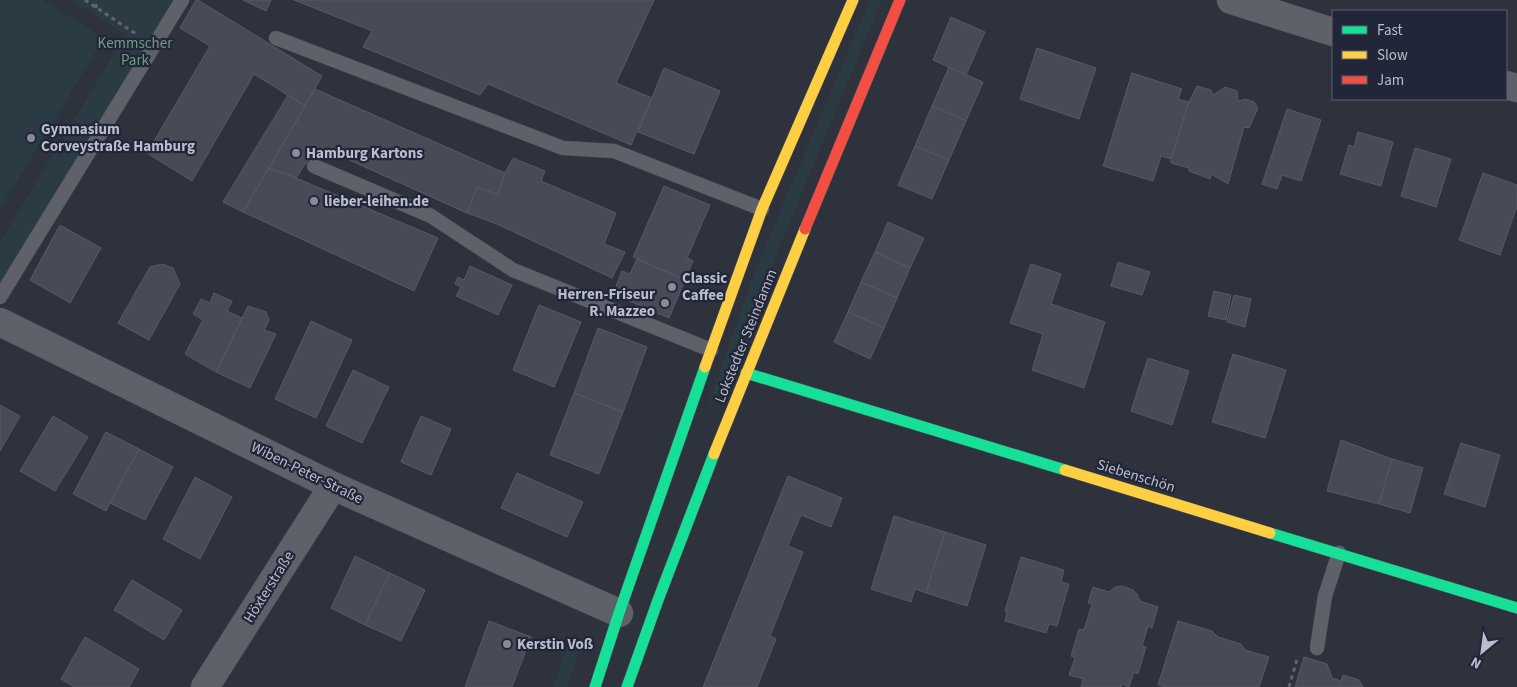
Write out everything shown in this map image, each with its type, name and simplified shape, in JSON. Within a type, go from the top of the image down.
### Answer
[{"type":"main road","name":"Lokstedter Steindamm","points":[[595,687],[619,613],[762,209],[853,0]]},
{"type":"main road","name":"Lokstedter Steindamm","points":[[627,687],[652,615],[746,373],[900,0]]},
{"type":"main road","name":"Siebenschön","points":[[746,373],[1517,608]]},
{"type":"street","points":[[1231,0],[1332,32]]},
{"type":"street","name":"Wiben-Peter-Straße","points":[[0,322],[333,486],[619,613]]},
{"type":"street","name":"Höxterstraße","points":[[205,687],[333,486]]},
{"type":"lane","points":[[0,297],[182,0]]},
{"type":"lane","points":[[276,38],[562,148],[614,151],[762,209]]},
{"type":"lane","points":[[314,166],[431,216],[513,270],[711,350]]},
{"type":"lane","points":[[1317,648],[1325,596],[1339,554]]},
{"type":"path","points":[[85,0],[96,8],[96,0]]},
{"type":"green space","name":"Gymnasium Corveystraße Hamburg","points":[[0,0],[43,0],[104,38],[0,209]]},
{"type":"green space","name":"Kemmscher Park","points":[[70,0],[183,0],[0,292],[0,242],[126,34]]},
{"type":"green space","points":[[870,0],[882,0],[714,404],[709,402],[755,271]]},
{"type":"green space","points":[[571,637],[582,642],[567,687],[553,687]]},
{"type":"building","points":[[196,0],[322,76],[305,106],[254,74],[192,181],[147,153],[210,46],[180,28]]},
{"type":"building","points":[[243,0],[271,0],[266,11]]},
{"type":"building","points":[[294,0],[654,0],[616,83],[652,98],[631,145],[488,84],[480,95],[363,47],[372,31]]},
{"type":"building","points":[[951,17],[985,32],[966,75],[933,60]]},
{"type":"building","points":[[1037,48],[1096,68],[1079,119],[1020,99]]},
{"type":"building","points":[[949,67],[983,82],[966,121],[932,106]]},
{"type":"building","points":[[664,68],[720,91],[694,154],[638,132]]},
{"type":"building","points":[[1132,73],[1182,89],[1178,99],[1189,102],[1171,159],[1161,156],[1153,181],[1103,166]]},
{"type":"building","points":[[1197,86],[1211,90],[1213,95],[1225,87],[1237,91],[1238,101],[1245,99],[1254,102],[1258,108],[1249,128],[1244,127],[1228,184],[1211,174],[1210,179],[1189,171],[1189,168],[1171,163],[1189,102]]},
{"type":"building","points":[[315,89],[505,173],[498,195],[477,187],[467,213],[327,150],[311,155],[296,178],[269,168]]},
{"type":"building","points":[[288,95],[305,106],[243,212],[223,202]]},
{"type":"building","points":[[932,106],[966,121],[949,160],[915,146]]},
{"type":"building","points":[[1287,109],[1321,120],[1301,181],[1282,175],[1277,189],[1262,184]]},
{"type":"building","points":[[1358,132],[1393,142],[1381,186],[1340,174],[1349,145],[1354,147]]},
{"type":"building","points":[[915,146],[949,160],[932,199],[898,185]]},
{"type":"building","points":[[1415,148],[1451,159],[1436,207],[1401,196]]},
{"type":"building","points":[[513,158],[545,171],[541,181],[616,213],[604,244],[625,252],[612,278],[497,224],[467,213],[477,187],[498,195],[505,173]]},
{"type":"building","points":[[269,168],[438,238],[414,291],[243,212]]},
{"type":"building","points":[[1483,173],[1517,185],[1517,206],[1500,255],[1459,240]]},
{"type":"building","points":[[664,186],[710,205],[687,258],[693,261],[685,280],[633,257]]},
{"type":"building","points":[[888,222],[924,238],[910,268],[875,252]]},
{"type":"building","points":[[60,225],[101,248],[70,303],[30,280]]},
{"type":"building","points":[[875,252],[910,268],[897,298],[861,282]]},
{"type":"building","points":[[637,259],[685,280],[669,318],[613,294],[622,271],[630,274]]},
{"type":"building","points":[[1118,262],[1150,272],[1142,295],[1111,286]]},
{"type":"building","points":[[162,264],[173,268],[180,284],[149,340],[118,323],[150,267]]},
{"type":"building","points":[[1031,264],[1061,274],[1051,304],[1105,322],[1084,388],[1032,370],[1043,334],[1010,323]]},
{"type":"building","points":[[470,266],[512,285],[498,315],[456,296],[461,287],[455,284],[458,277],[464,280]]},
{"type":"building","points":[[861,282],[897,298],[884,328],[848,312]]},
{"type":"building","points":[[1214,291],[1231,295],[1226,320],[1208,316]]},
{"type":"building","points":[[214,293],[232,301],[227,311],[242,318],[216,372],[185,354],[203,320],[193,314],[201,299],[210,303]]},
{"type":"building","points":[[1234,295],[1251,299],[1245,327],[1227,322]]},
{"type":"building","points":[[539,305],[581,322],[554,387],[513,370]]},
{"type":"building","points":[[248,306],[266,312],[269,320],[264,330],[276,334],[250,388],[216,372]]},
{"type":"building","points":[[848,312],[884,328],[870,359],[834,342]]},
{"type":"building","points":[[311,321],[352,340],[316,418],[275,399]]},
{"type":"building","points":[[598,328],[647,347],[623,412],[574,393]]},
{"type":"building","points":[[1233,354],[1286,370],[1265,438],[1212,422]]},
{"type":"building","points":[[1148,358],[1189,371],[1172,425],[1131,411]]},
{"type":"building","points":[[353,370],[389,387],[362,443],[326,426]]},
{"type":"building","points":[[574,393],[623,412],[599,474],[550,455]]},
{"type":"building","points":[[0,405],[20,416],[0,451]]},
{"type":"building","points":[[53,416],[88,437],[55,491],[20,471]]},
{"type":"building","points":[[421,416],[451,429],[431,475],[401,462]]},
{"type":"building","points":[[106,432],[139,449],[106,511],[73,494]]},
{"type":"building","points":[[1341,440],[1392,459],[1379,504],[1327,491]]},
{"type":"building","points":[[1461,443],[1500,455],[1485,507],[1444,494]]},
{"type":"building","points":[[139,449],[173,467],[145,520],[110,503]]},
{"type":"building","points":[[1392,459],[1423,468],[1410,513],[1379,504]]},
{"type":"building","points":[[517,473],[583,502],[567,537],[501,508]]},
{"type":"building","points":[[788,476],[842,498],[831,527],[801,515],[788,546],[803,552],[770,636],[776,639],[757,687],[703,687]]},
{"type":"building","points":[[195,477],[232,497],[200,559],[163,539]]},
{"type":"building","points":[[894,516],[945,532],[926,593],[915,589],[911,602],[871,589]]},
{"type":"building","points":[[945,532],[986,545],[967,606],[926,593]]},
{"type":"building","points":[[355,556],[390,573],[365,625],[331,608]]},
{"type":"building","points":[[1021,557],[1064,570],[1061,582],[1069,584],[1057,626],[1049,624],[1046,633],[1005,621],[1007,612],[1005,611]]},
{"type":"building","points":[[390,573],[425,590],[401,641],[365,625]]},
{"type":"building","points":[[132,580],[182,610],[164,640],[114,610]]},
{"type":"building","points":[[1122,586],[1133,590],[1140,601],[1158,607],[1152,628],[1148,626],[1142,646],[1146,647],[1138,674],[1134,672],[1129,687],[1122,684],[1121,687],[1081,687],[1083,679],[1069,675],[1075,658],[1071,656],[1079,629],[1084,630],[1092,604],[1088,603],[1093,587],[1109,592],[1115,587]]},
{"type":"building","points":[[489,621],[531,637],[512,687],[465,687]]},
{"type":"building","points":[[1178,621],[1212,631],[1218,637],[1241,644],[1245,650],[1269,657],[1259,687],[1165,687],[1158,685]]},
{"type":"building","points":[[85,637],[139,669],[129,687],[74,687],[61,679]]},
{"type":"building","points":[[1304,657],[1327,664],[1332,678],[1341,681],[1343,675],[1359,680],[1363,687],[1295,687]]},
{"type":"traffic: fast","points":[[595,687],[705,367]]},
{"type":"traffic: fast","points":[[746,373],[1065,470]]},
{"type":"traffic: fast","points":[[627,687],[714,454]]},
{"type":"traffic: fast","points":[[1270,533],[1517,608]]},
{"type":"traffic: slow","points":[[705,367],[762,209],[853,0]]},
{"type":"traffic: slow","points":[[714,454],[805,229]]},
{"type":"traffic: slow","points":[[1065,470],[1270,533]]},
{"type":"traffic: jam","points":[[805,229],[900,0]]},
{"type":"place","name":"Gymnasium Corveystraße Hamburg","points":[[31,138]]},
{"type":"place","name":"Hamburg Kartons","points":[[296,153]]},
{"type":"place","name":"lieber-leihen.de","points":[[314,201]]},
{"type":"place","name":"Classic Caffee","points":[[672,287]]},
{"type":"place","name":"Herren-Friseur R. Mazzeo","points":[[665,303]]},
{"type":"place","name":"Kerstin Voß","points":[[507,644]]}]
